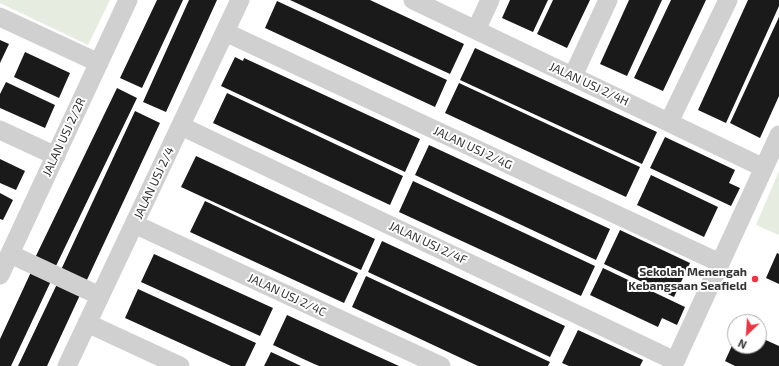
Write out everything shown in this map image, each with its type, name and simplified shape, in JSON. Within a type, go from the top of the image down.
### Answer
[{"type":"street","name":"JALAN USJ 2/2R","points":[[0,275],[7,248],[56,156],[128,0]]},
{"type":"street","name":"JALAN USJ 2/4","points":[[67,366],[240,0]]},
{"type":"street","name":"JALAN USJ 2/4H","points":[[413,0],[764,168]]},
{"type":"street","points":[[476,30],[490,0]]},
{"type":"street","points":[[573,76],[608,0]]},
{"type":"street","points":[[669,122],[728,0]]},
{"type":"street","points":[[0,17],[99,63]]},
{"type":"street","name":"JALAN USJ 2/4G","points":[[225,32],[720,263]]},
{"type":"street","name":"JALAN USJ 2/4F","points":[[181,126],[674,363]]},
{"type":"street","points":[[0,130],[56,156]]},
{"type":"street","points":[[674,363],[779,135]]},
{"type":"street","name":"JALAN USJ 2/4C","points":[[134,224],[436,365]]},
{"type":"street","points":[[7,248],[100,296]]},
{"type":"street","points":[[87,323],[180,366]]},
{"type":"shaded area","points":[[0,0],[110,0],[88,45],[0,3]]},
{"type":"shaded area","points":[[779,171],[779,235],[756,225]]},
{"type":"building","points":[[157,0],[183,0],[142,88],[120,78]]},
{"type":"building","points":[[189,0],[217,0],[166,112],[143,102]]},
{"type":"building","points":[[290,0],[370,0],[464,44],[450,74]]},
{"type":"building","points":[[510,0],[548,0],[533,32],[502,18]]},
{"type":"building","points":[[553,0],[590,0],[567,48],[537,34]]},
{"type":"building","points":[[629,0],[662,0],[627,76],[600,64]]},
{"type":"building","points":[[671,0],[706,0],[663,91],[634,78]]},
{"type":"building","points":[[748,0],[779,0],[779,6],[726,123],[698,110]]},
{"type":"building","points":[[277,1],[447,80],[435,107],[265,28]]},
{"type":"building","points":[[779,17],[779,96],[760,138],[730,123]]},
{"type":"building","points":[[0,40],[9,44],[0,63]]},
{"type":"building","points":[[475,48],[657,132],[642,164],[460,80]]},
{"type":"building","points":[[25,52],[70,73],[59,98],[14,77]]},
{"type":"building","points":[[235,57],[243,61],[244,58],[420,139],[405,172],[221,86]]},
{"type":"building","points":[[6,82],[55,105],[45,128],[0,108],[0,94]]},
{"type":"building","points":[[459,83],[640,167],[626,197],[445,113]]},
{"type":"building","points":[[117,88],[137,98],[54,270],[34,260]]},
{"type":"building","points":[[227,93],[403,176],[390,205],[213,123]]},
{"type":"building","points":[[135,111],[160,123],[85,284],[60,272]]},
{"type":"building","points":[[665,137],[735,170],[729,183],[740,188],[731,206],[650,168]]},
{"type":"building","points":[[429,145],[610,229],[596,260],[415,175]]},
{"type":"building","points":[[196,156],[375,239],[361,270],[181,187]]},
{"type":"building","points":[[0,159],[25,171],[16,190],[0,183]]},
{"type":"building","points":[[651,175],[718,207],[704,237],[637,205]]},
{"type":"building","points":[[413,181],[595,266],[581,296],[399,212]]},
{"type":"building","points":[[0,193],[13,200],[3,220],[0,219]]},
{"type":"building","points":[[205,201],[358,273],[344,303],[190,232]]},
{"type":"building","points":[[620,230],[690,263],[674,297],[604,264]]},
{"type":"building","points":[[382,241],[565,326],[550,357],[368,272]]},
{"type":"building","points":[[777,253],[779,254],[779,284],[766,278]]},
{"type":"building","points":[[154,254],[273,308],[260,336],[141,282]]},
{"type":"building","points":[[603,268],[685,307],[677,325],[662,318],[658,327],[590,295]]},
{"type":"building","points":[[31,272],[51,281],[11,366],[0,366],[0,339]]},
{"type":"building","points":[[366,276],[550,362],[548,366],[478,366],[352,307]]},
{"type":"building","points":[[57,284],[80,295],[47,366],[18,366]]},
{"type":"building","points":[[138,289],[256,343],[245,366],[231,366],[125,318]]},
{"type":"building","points":[[287,315],[399,366],[319,366],[312,363],[273,345]]},
{"type":"building","points":[[578,330],[643,360],[640,366],[569,366],[562,363]]},
{"type":"building","points":[[767,341],[779,346],[779,366],[735,366],[725,361],[728,354],[767,354]]},
{"type":"building","points":[[271,352],[284,358],[301,366],[264,366]]},
{"type":"place","name":"Sekolah Menengah Kebangsaan Seafield","points":[[755,279]]}]
